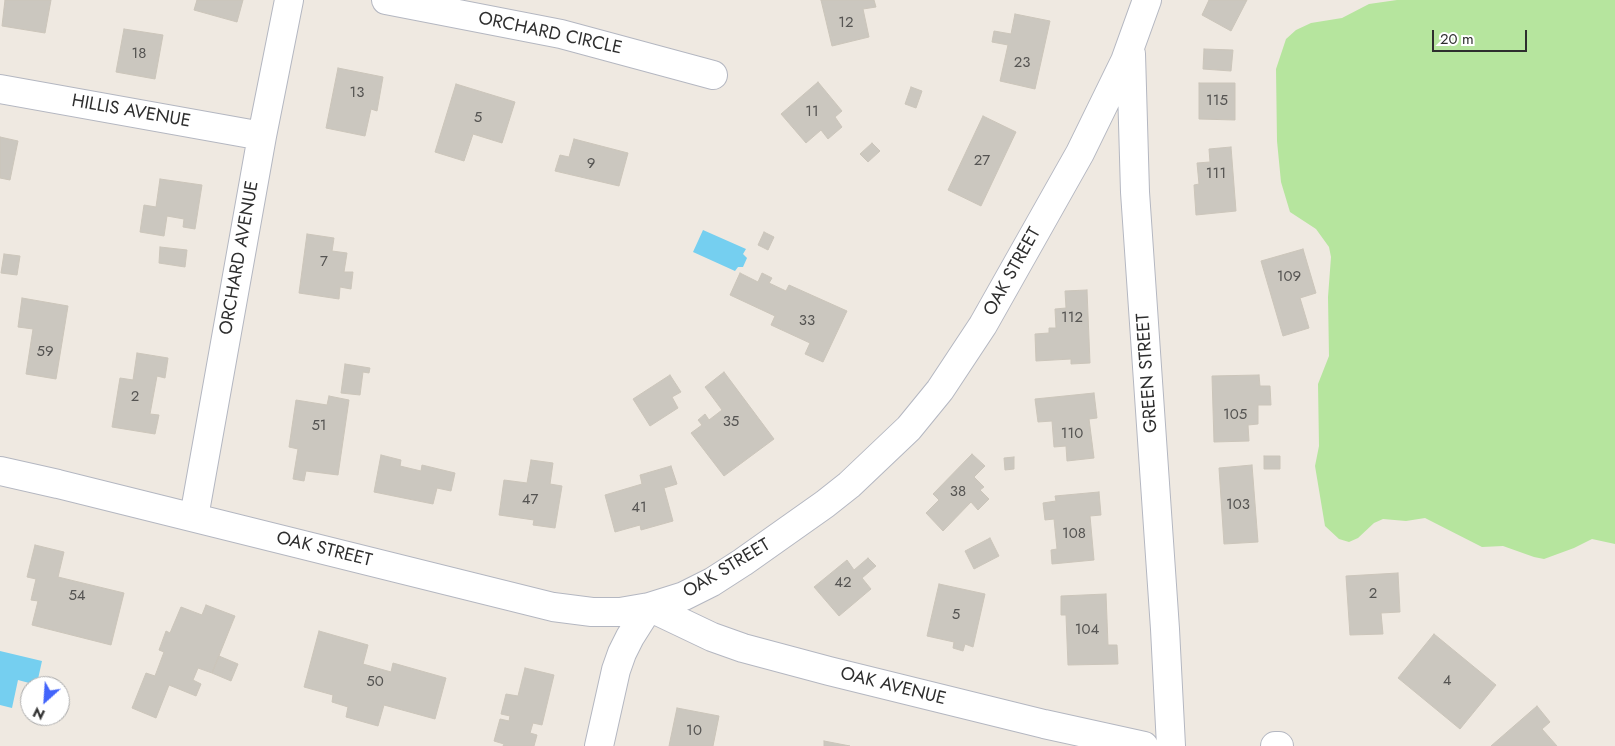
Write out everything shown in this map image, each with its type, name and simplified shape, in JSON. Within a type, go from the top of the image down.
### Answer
[{"type":"street","name":"ORCHARD AVENUE","points":[[194,517],[262,136],[289,0]]},
{"type":"street","name":"ORCHARD CIRCLE","points":[[386,0],[561,34],[713,75]]},
{"type":"street","name":"GREEN STREET","points":[[1130,0],[1136,210],[1164,609],[1171,746]]},
{"type":"street","name":"OAK STREET","points":[[0,471],[194,517],[553,607],[605,613],[650,607],[684,596],[712,582],[766,546],[849,485],[909,428],[955,369],[997,302],[1080,153],[1115,83],[1131,45],[1146,0]]},
{"type":"street","name":"HILLIS AVENUE","points":[[0,89],[262,136]]},
{"type":"street","points":[[598,746],[616,670],[622,653],[650,607]]},
{"type":"street","name":"OAK AVENUE","points":[[650,607],[712,637],[752,651],[1044,724],[1144,746]]},
{"type":"green space","points":[[1397,0],[1615,0],[1615,544],[1592,539],[1544,559],[1503,546],[1482,547],[1425,518],[1406,521],[1383,519],[1374,523],[1358,538],[1349,542],[1339,539],[1325,526],[1315,466],[1319,446],[1318,384],[1329,356],[1328,297],[1331,257],[1329,247],[1316,229],[1290,212],[1281,182],[1277,141],[1276,69],[1286,39],[1296,30],[1311,23],[1342,18],[1369,4]]},
{"type":"water","points":[[703,230],[746,249],[743,254],[747,258],[743,267],[738,267],[735,271],[693,252]]},
{"type":"water","points":[[0,651],[42,661],[39,676],[20,676],[12,708],[0,705]]},
{"type":"building","points":[[5,0],[51,0],[45,33],[2,26]]},
{"type":"building","points":[[197,0],[243,0],[237,22],[194,10]]},
{"type":"building","points":[[821,0],[874,0],[876,7],[863,9],[869,37],[832,46]]},
{"type":"building","points":[[1209,0],[1247,0],[1231,31],[1202,15]]},
{"type":"building","points":[[1015,14],[1050,21],[1035,89],[1000,81],[1008,45],[992,42],[994,31],[1011,34]]},
{"type":"building","points":[[124,29],[163,35],[155,79],[116,72]]},
{"type":"building","points":[[1204,49],[1233,50],[1231,71],[1203,69]]},
{"type":"building","points":[[338,68],[383,77],[377,111],[371,109],[365,136],[326,128]]},
{"type":"building","points":[[818,82],[842,111],[835,117],[842,127],[828,139],[821,130],[806,143],[781,114]]},
{"type":"building","points":[[1199,83],[1235,83],[1235,120],[1199,119]]},
{"type":"building","points":[[456,84],[515,102],[502,143],[473,134],[464,161],[435,152]]},
{"type":"building","points":[[911,87],[922,91],[916,108],[905,104]]},
{"type":"building","points":[[983,116],[1016,132],[981,206],[948,190]]},
{"type":"building","points":[[0,137],[18,141],[10,180],[0,178]]},
{"type":"building","points":[[574,139],[628,153],[619,186],[555,171],[560,155],[569,157]]},
{"type":"building","points":[[872,143],[880,151],[868,162],[860,154]]},
{"type":"building","points":[[1231,147],[1236,211],[1196,215],[1194,185],[1199,184],[1197,163],[1210,162],[1209,149]]},
{"type":"building","points":[[160,179],[202,185],[195,229],[183,227],[184,219],[167,216],[164,236],[140,232],[144,205],[156,207]]},
{"type":"building","points":[[764,232],[774,237],[768,250],[758,245]]},
{"type":"building","points":[[307,234],[334,238],[332,251],[347,253],[344,272],[353,272],[351,289],[340,287],[339,299],[299,293]]},
{"type":"building","points":[[160,247],[187,250],[185,267],[159,263]]},
{"type":"building","points":[[1303,249],[1316,293],[1300,298],[1309,328],[1283,336],[1261,261]]},
{"type":"building","points":[[4,254],[20,256],[17,275],[1,273]]},
{"type":"building","points":[[740,273],[758,282],[762,273],[772,278],[769,283],[786,291],[789,285],[847,311],[823,362],[805,354],[810,343],[771,325],[775,316],[730,295]]},
{"type":"building","points":[[1087,290],[1090,363],[1071,364],[1071,359],[1036,361],[1035,334],[1049,333],[1049,328],[1056,328],[1055,309],[1066,308],[1065,291]]},
{"type":"building","points":[[22,298],[68,306],[56,379],[26,374],[33,329],[18,327]]},
{"type":"building","points":[[137,353],[168,358],[165,378],[157,376],[150,414],[159,415],[155,434],[112,427],[120,378],[133,380]]},
{"type":"building","points":[[345,364],[370,368],[369,373],[363,372],[360,395],[341,393]]},
{"type":"building","points":[[724,372],[774,439],[724,476],[691,433],[702,425],[698,420],[705,414],[709,420],[722,410],[705,387]]},
{"type":"building","points":[[670,375],[681,392],[672,397],[678,408],[650,426],[633,399]]},
{"type":"building","points":[[1259,375],[1260,386],[1270,386],[1271,405],[1258,405],[1258,424],[1248,425],[1249,441],[1214,442],[1212,376]]},
{"type":"building","points":[[1094,393],[1097,418],[1089,419],[1094,458],[1067,461],[1066,446],[1054,447],[1052,421],[1038,422],[1035,399]]},
{"type":"building","points":[[329,396],[349,400],[338,475],[306,471],[304,481],[293,479],[298,449],[289,447],[296,400],[327,405]]},
{"type":"building","points":[[972,454],[985,466],[974,477],[984,487],[980,490],[989,499],[978,510],[971,502],[943,531],[926,513],[939,500],[933,494]]},
{"type":"building","points":[[381,455],[401,460],[400,466],[421,471],[422,465],[455,473],[451,491],[437,488],[433,504],[374,492]]},
{"type":"building","points":[[1264,456],[1280,456],[1280,469],[1264,469]]},
{"type":"building","points":[[1014,457],[1014,469],[1005,470],[1004,458]]},
{"type":"building","points":[[531,460],[553,463],[550,484],[562,486],[555,528],[533,525],[534,520],[499,515],[504,480],[527,483]]},
{"type":"building","points":[[1252,465],[1258,542],[1224,544],[1219,468]]},
{"type":"building","points":[[671,466],[677,484],[664,488],[673,521],[641,530],[640,525],[615,532],[605,495],[642,484],[640,475]]},
{"type":"building","points":[[1099,492],[1101,515],[1090,516],[1094,560],[1052,564],[1051,550],[1057,549],[1054,519],[1045,520],[1043,503],[1056,501],[1055,496]]},
{"type":"building","points":[[990,538],[999,556],[974,569],[965,551]]},
{"type":"building","points":[[35,545],[64,552],[58,577],[124,593],[111,645],[32,625],[38,601],[31,600],[36,579],[27,577]]},
{"type":"building","points":[[868,558],[876,566],[862,578],[871,589],[839,616],[814,587],[847,560],[854,570]]},
{"type":"building","points":[[1398,573],[1400,612],[1381,613],[1383,634],[1350,635],[1346,576]]},
{"type":"building","points":[[939,584],[985,594],[973,647],[965,644],[963,651],[953,648],[954,642],[927,636]]},
{"type":"building","points":[[1106,594],[1108,645],[1117,645],[1118,664],[1068,665],[1066,615],[1061,615],[1061,596]]},
{"type":"building","points":[[206,605],[235,616],[212,673],[198,668],[193,680],[201,684],[196,696],[169,685],[156,718],[132,708],[146,673],[155,676],[164,652],[159,650],[166,631],[170,633],[181,607],[202,615]]},
{"type":"building","points":[[319,631],[368,645],[363,664],[391,672],[393,663],[446,678],[435,719],[384,705],[378,726],[346,717],[348,707],[332,702],[333,695],[304,687]]},
{"type":"building","points":[[1434,634],[1496,685],[1460,729],[1398,678]]},
{"type":"building","points":[[219,656],[238,664],[231,681],[212,673]]},
{"type":"building","points":[[525,668],[554,675],[542,725],[533,723],[530,733],[537,735],[534,746],[503,746],[504,744],[494,741],[500,719],[509,721],[510,716],[501,714],[506,694],[518,696]]},
{"type":"building","points":[[1537,706],[1550,722],[1542,729],[1557,746],[1491,746]]},
{"type":"building","points":[[677,708],[719,716],[713,746],[669,746]]},
{"type":"building","points":[[824,741],[850,746],[824,746]]}]
